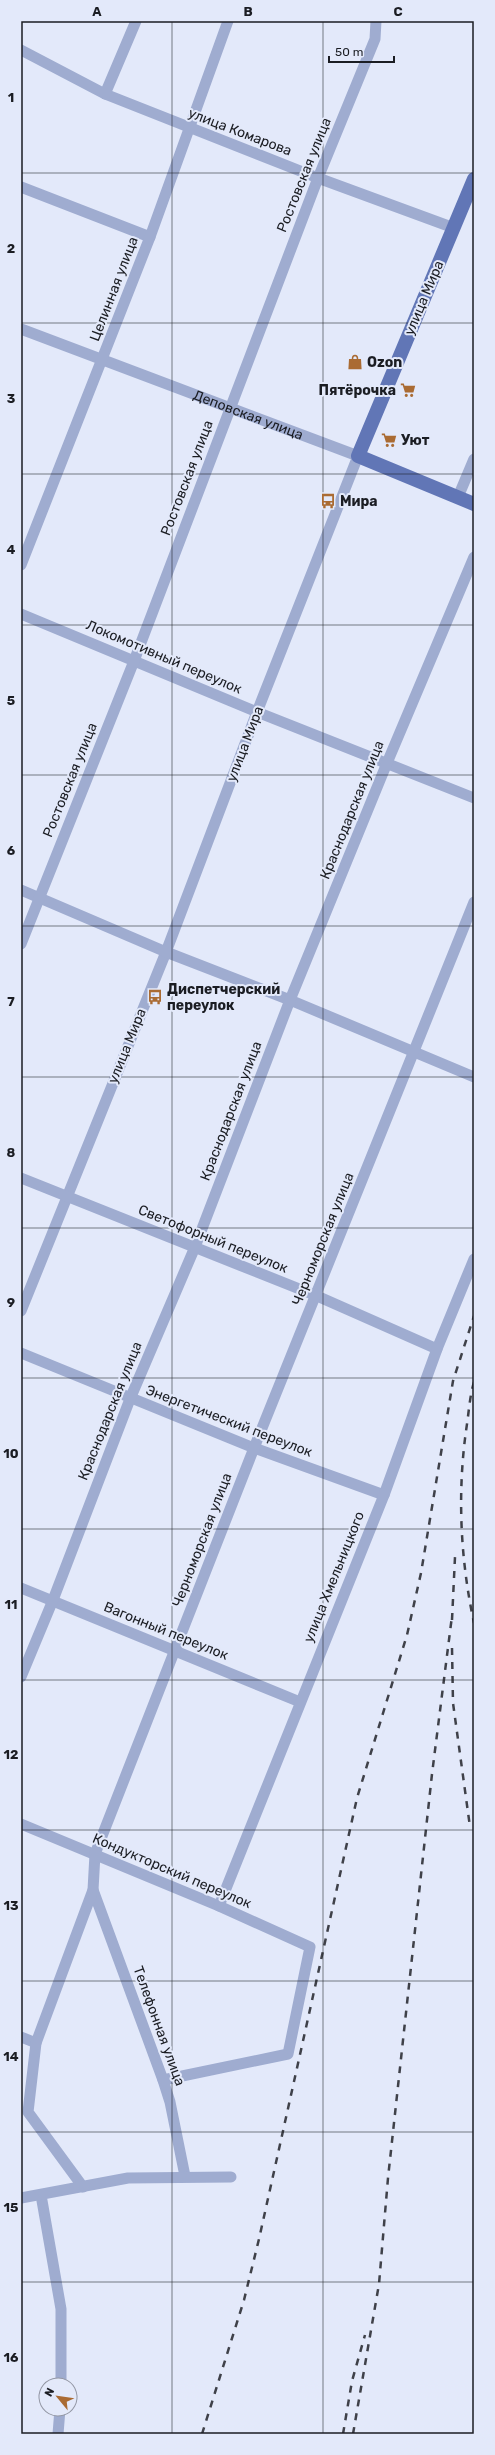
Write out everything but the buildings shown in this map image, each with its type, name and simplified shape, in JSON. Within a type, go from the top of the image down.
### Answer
[{"type":"main road","name":"улица Мира","points":[[358,456],[474,179]]},
{"type":"main road","name":"Деповская улица","points":[[358,456],[474,504]]},
{"type":"street","points":[[105,94],[136,21]]},
{"type":"street","name":"Целинная улица","points":[[22,558],[102,361],[150,237],[228,21]]},
{"type":"street","name":"Ростовская улица","points":[[21,944],[134,661],[318,178],[375,39],[376,21]]},
{"type":"street","name":"улица Комарова","points":[[21,50],[105,94],[190,129],[454,228]]},
{"type":"street","points":[[21,187],[150,237]]},
{"type":"street","name":"Деповская улица","points":[[21,329],[102,361],[230,407],[358,456]]},
{"type":"street","name":"улица Мира","points":[[21,1311],[166,952],[257,712],[358,456]]},
{"type":"street","points":[[458,497],[474,459]]},
{"type":"street","name":"Краснодарская улица","points":[[21,1677],[53,1600],[130,1399],[195,1247],[290,1000],[386,763],[474,557]]},
{"type":"street","name":"Локомотивный переулок","points":[[21,614],[257,712],[474,798]]},
{"type":"street","points":[[21,890],[166,952],[290,1000],[474,1077]]},
{"type":"street","name":"Черноморская улица","points":[[83,2187],[28,2112],[36,2043],[93,1890],[96,1854],[254,1448],[317,1296],[474,902]]},
{"type":"street","name":"Светофорный переулок","points":[[21,1178],[317,1296],[437,1349]]},
{"type":"street","name":"улица Хмельницкого","points":[[219,1906],[384,1495],[437,1349],[474,1259]]},
{"type":"street","name":"Энергетический переулок","points":[[21,1353],[130,1399],[254,1448],[384,1495]]},
{"type":"street","name":"Вагонный переулок","points":[[21,1588],[300,1702]]},
{"type":"street","name":"Кондукторский переулок","points":[[21,1824],[219,1906],[310,1947],[288,2054],[163,2080]]},
{"type":"street","name":"Телефонная улица","points":[[93,1890],[163,2080],[185,2176]]},
{"type":"street","points":[[21,2037],[36,2043]]},
{"type":"street","points":[[21,2198],[128,2178],[185,2176],[231,2177]]},
{"type":"street","points":[[41,2194],[62,2310],[61,2377]]},
{"type":"street","points":[[58,2434],[59,2417]]},
{"type":"railway","points":[[202,2434],[244,2300],[259,2239],[357,1798],[407,1635],[421,1573],[453,1381],[474,1316]]},
{"type":"railway","points":[[474,1382],[464,1449],[461,1499],[463,1549],[469,1598],[474,1623]]},
{"type":"railway","points":[[452,1620],[455,1557]]},
{"type":"railway","points":[[353,2434],[379,2284],[388,2178],[432,1774],[452,1616]]},
{"type":"railway","points":[[452,1648],[453,1703],[470,1827]]},
{"type":"railway","points":[[343,2434],[352,2381],[365,2335]]},
{"type":"place","name":"Ozon","points":[[355,362]]},
{"type":"place","name":"Пятёрочка","points":[[408,390]]},
{"type":"place","name":"Уют","points":[[389,440]]},
{"type":"place","name":"Мира","points":[[328,501]]},
{"type":"place","name":"Диспетчерский переулок","points":[[155,997]]}]
